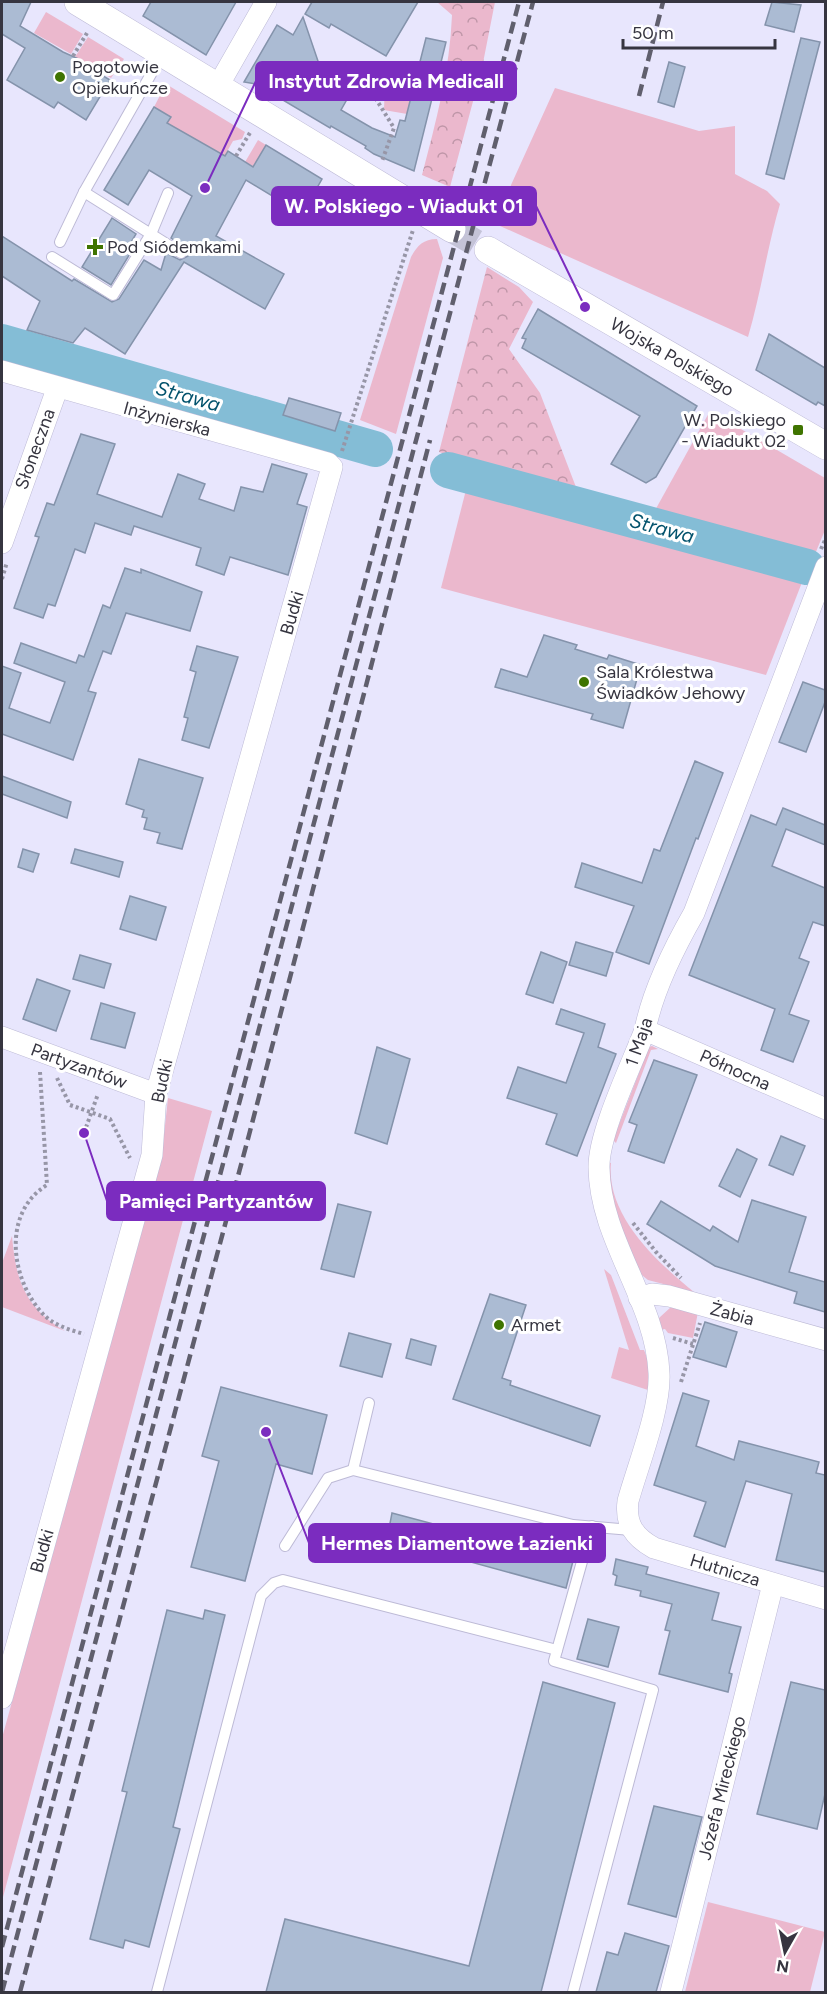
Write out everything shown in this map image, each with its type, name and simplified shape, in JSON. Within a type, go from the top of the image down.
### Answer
[{"type":"street","points":[[78,2],[452,229]]},
{"type":"street","points":[[218,86],[266,2]]},
{"type":"street","name":"Wojska Polskiego","points":[[488,250],[825,446]]},
{"type":"street","name":"Inżynierska","points":[[2,371],[57,389],[328,463],[332,467]]},
{"type":"street","name":"Słoneczna","points":[[5,550],[57,389]]},
{"type":"street","name":"Budki","points":[[2,1698],[146,1174],[154,1138],[156,1094],[332,467]]},
{"type":"street","name":"1 Maja","points":[[631,1530],[627,1512],[628,1501],[657,1400],[659,1373],[656,1352],[639,1298],[601,1193],[599,1168],[603,1138],[645,1030],[647,1016],[673,952],[694,913],[825,567]]},
{"type":"street","name":"Północna","points":[[645,1030],[825,1109]]},
{"type":"street","name":"Partyzantów","points":[[2,1037],[156,1094]]},
{"type":"street","name":"Żabia","points":[[639,1298],[652,1294],[669,1296],[825,1340]]},
{"type":"street","name":"Hutnicza","points":[[631,1530],[639,1539],[654,1548],[825,1599]]},
{"type":"street","name":"Józefa Mireckiego","points":[[671,1992],[774,1584]]},
{"type":"lane","points":[[60,242],[84,192],[164,53]]},
{"type":"lane","points":[[84,192],[181,253]]},
{"type":"lane","points":[[52,257],[113,295],[151,234],[168,193]]},
{"type":"lane","points":[[353,1470],[369,1402]]},
{"type":"lane","points":[[285,1546],[328,1478],[353,1470],[573,1525],[631,1530]]},
{"type":"lane","points":[[573,1992],[652,1690],[554,1661],[592,1526]]},
{"type":"lane","points":[[157,1992],[261,1596],[274,1583],[283,1580],[557,1650]]},
{"type":"path","points":[[73,56],[87,33]]},
{"type":"path","points":[[373,68],[376,99],[394,128],[385,155]]},
{"type":"path","points":[[236,156],[252,131]]},
{"type":"path","points":[[344,448],[414,226]]},
{"type":"path","points":[[2,579],[5,550]]},
{"type":"path","points":[[39,1061],[47,1185],[36,1192],[22,1212],[14,1252],[36,1306],[48,1318],[66,1328]]},
{"type":"path","points":[[84,1133],[105,1076]]},
{"type":"path","points":[[92,1112],[110,1119],[137,1172],[146,1174]]},
{"type":"path","points":[[669,1337],[693,1344]]},
{"type":"green space","points":[[437,2],[495,2],[482,68],[450,187],[422,175],[442,95],[451,35],[452,15]]},
{"type":"green space","points":[[46,12],[83,34],[71,54],[34,33]]},
{"type":"green space","points":[[88,37],[124,59],[111,78],[75,57]]},
{"type":"green space","points":[[397,74],[416,79],[407,114],[384,110],[385,79]]},
{"type":"green space","points":[[166,84],[245,132],[242,139],[233,141],[224,157],[167,123],[170,117],[154,107]]},
{"type":"green space","points":[[555,88],[699,131],[735,126],[735,174],[767,191],[780,204],[748,337],[500,226],[511,185]]},
{"type":"green space","points":[[258,140],[266,145],[253,166],[245,162]]},
{"type":"green space","points":[[437,239],[443,258],[396,434],[360,420],[411,257],[421,244]]},
{"type":"green space","points":[[487,267],[519,287],[533,302],[509,349],[540,393],[579,495],[439,452]]},
{"type":"green space","points":[[710,411],[825,478],[825,530],[813,559],[653,514]]},
{"type":"green space","points":[[468,482],[806,572],[766,675],[441,588]]},
{"type":"green space","points":[[649,1047],[658,1049],[651,1050],[616,1143],[613,1140]]},
{"type":"green space","points":[[168,1098],[212,1111],[2,1901],[2,1738],[161,1162]]},
{"type":"green space","points":[[608,1162],[611,1163],[612,1183],[625,1219],[650,1252],[694,1292],[648,1280],[638,1272],[612,1203]]},
{"type":"green space","points":[[12,1236],[16,1267],[25,1292],[40,1312],[65,1331],[2,1307],[2,1263]]},
{"type":"green space","points":[[604,1269],[611,1275],[640,1350],[644,1350],[649,1363],[648,1390],[611,1378],[619,1347],[629,1350]]},
{"type":"green space","points":[[671,1307],[698,1312],[693,1338],[668,1333],[665,1329],[660,1330],[659,1318]]},
{"type":"green space","points":[[708,1902],[825,1932],[810,1992],[685,1992]]},
{"type":"building","name":"Pogotowie Opiekuńcze","points":[[2,2],[31,2],[20,26],[81,60],[80,62],[110,80],[86,120],[58,102],[54,108],[7,80],[25,48],[2,34]]},
{"type":"building","points":[[151,2],[236,2],[206,55],[143,16]]},
{"type":"building","points":[[312,2],[418,2],[386,56],[331,24],[329,28],[305,14]]},
{"type":"building","points":[[772,2],[801,5],[794,32],[765,25]]},
{"type":"building","points":[[303,17],[320,67],[354,87],[341,110],[372,128],[395,137],[400,120],[405,121],[426,38],[446,42],[414,171],[374,154],[365,148],[366,146],[331,126],[330,128],[256,84],[244,82],[277,25],[293,35]]},
{"type":"building","points":[[801,38],[820,42],[784,179],[766,174]]},
{"type":"building","points":[[669,62],[685,67],[674,107],[658,102]]},
{"type":"building","points":[[154,107],[171,117],[167,123],[225,156],[228,151],[253,167],[266,145],[322,179],[302,214],[246,180],[216,236],[284,274],[265,309],[184,262],[125,354],[85,328],[73,343],[27,330],[40,301],[2,276],[2,236],[72,281],[74,279],[112,302],[119,299],[144,260],[161,270],[166,253],[180,260],[188,256],[187,249],[171,238],[192,196],[149,170],[128,205],[104,190]]},
{"type":"building","points":[[112,218],[136,234],[127,249],[131,252],[111,285],[82,267]]},
{"type":"building","points":[[538,309],[697,406],[656,477],[646,483],[611,464],[640,416],[522,348],[526,339],[522,338]]},
{"type":"building","points":[[769,334],[825,368],[825,406],[818,402],[816,405],[756,370]]},
{"type":"building","points":[[289,398],[341,413],[335,431],[283,415]]},
{"type":"building","points":[[81,434],[115,444],[97,494],[162,517],[178,474],[205,484],[199,499],[234,511],[241,487],[263,492],[272,464],[307,474],[297,504],[307,507],[288,575],[230,557],[224,575],[196,565],[201,548],[134,526],[131,535],[95,523],[85,553],[75,549],[55,606],[48,604],[43,618],[14,608],[39,537],[35,536],[47,503],[54,505]]},
{"type":"building","points":[[125,568],[141,573],[141,569],[202,592],[190,631],[126,613],[111,654],[103,651],[88,691],[96,693],[73,760],[2,734],[2,666],[21,673],[9,708],[50,723],[65,682],[14,663],[21,643],[76,663],[79,655],[84,657],[103,605],[110,608]]},
{"type":"building","name":"Sala Królestwa Świadków Jehowy","points":[[544,635],[577,645],[575,649],[607,659],[609,655],[641,665],[623,728],[591,719],[593,714],[495,687],[501,669],[527,677]]},
{"type":"building","points":[[197,646],[238,657],[209,748],[182,740],[188,718],[184,717],[196,672],[190,670]]},
{"type":"building","points":[[803,682],[825,690],[825,702],[806,752],[779,742]]},
{"type":"building","points":[[139,759],[203,778],[182,849],[157,843],[160,833],[144,829],[147,818],[142,817],[144,810],[126,804]]},
{"type":"building","points":[[695,761],[723,773],[649,964],[616,952],[634,906],[575,887],[582,863],[642,883],[654,849],[660,851]]},
{"type":"building","points":[[2,776],[71,802],[67,818],[2,794]]},
{"type":"building","points":[[783,808],[825,825],[825,845],[786,829],[772,866],[825,888],[825,926],[813,922],[799,958],[809,962],[789,1014],[809,1021],[793,1062],[761,1050],[775,1009],[689,975],[751,815],[776,825]]},
{"type":"building","points":[[23,849],[39,854],[33,872],[18,867]]},
{"type":"building","points":[[75,849],[123,862],[119,877],[71,863]]},
{"type":"building","points":[[130,896],[166,907],[156,940],[120,929]]},
{"type":"building","points":[[576,942],[613,953],[606,976],[569,965]]},
{"type":"building","points":[[541,952],[567,962],[553,1003],[526,994]]},
{"type":"building","points":[[80,955],[111,964],[104,988],[73,979]]},
{"type":"building","points":[[37,979],[70,991],[56,1031],[23,1019]]},
{"type":"building","points":[[101,1003],[135,1013],[125,1048],[91,1039]]},
{"type":"building","points":[[561,1009],[605,1024],[598,1047],[616,1054],[577,1156],[546,1144],[557,1114],[507,1098],[518,1067],[566,1083],[584,1033],[556,1024]]},
{"type":"building","points":[[377,1047],[410,1059],[387,1144],[355,1133]]},
{"type":"building","points":[[654,1060],[697,1075],[664,1163],[628,1151],[637,1125],[629,1122]]},
{"type":"building","points":[[781,1136],[805,1146],[793,1175],[769,1165]]},
{"type":"building","points":[[737,1149],[757,1159],[740,1197],[719,1186]]},
{"type":"building","points":[[752,1200],[806,1217],[789,1272],[825,1282],[825,1312],[794,1303],[797,1292],[715,1266],[647,1224],[661,1201],[710,1231],[713,1226],[738,1242]]},
{"type":"building","points":[[338,1204],[371,1212],[354,1277],[321,1269]]},
{"type":"building","points":[[490,1294],[526,1305],[502,1378],[511,1381],[510,1385],[600,1416],[590,1446],[453,1399]]},
{"type":"building","points":[[705,1322],[737,1332],[726,1367],[693,1357]]},
{"type":"building","points":[[349,1333],[391,1344],[382,1377],[340,1366]]},
{"type":"building","points":[[411,1339],[436,1346],[431,1365],[406,1358]]},
{"type":"building","points":[[221,1387],[327,1415],[312,1474],[276,1464],[245,1581],[191,1567],[219,1461],[202,1456]]},
{"type":"building","points":[[683,1393],[709,1401],[696,1446],[734,1460],[739,1441],[819,1462],[816,1473],[825,1475],[825,1572],[776,1560],[792,1494],[746,1481],[725,1547],[694,1536],[706,1502],[654,1485]]},
{"type":"building","points":[[392,1513],[573,1561],[566,1588],[387,1539]]},
{"type":"building","points":[[616,1559],[648,1567],[646,1574],[719,1593],[712,1620],[741,1627],[729,1673],[732,1674],[728,1692],[659,1674],[670,1631],[665,1630],[672,1604],[640,1596],[641,1591],[615,1585],[617,1576],[613,1574]]},
{"type":"building","points":[[167,1610],[203,1619],[205,1610],[225,1615],[173,1827],[180,1829],[149,1947],[125,1940],[123,1948],[90,1939],[127,1792],[122,1791]]},
{"type":"building","points":[[588,1619],[619,1627],[608,1667],[577,1659]]},
{"type":"building","points":[[543,1682],[615,1703],[541,1992],[266,1992],[285,1919],[469,1966]]},
{"type":"building","points":[[791,1682],[825,1690],[825,1794],[817,1829],[757,1814]]},
{"type":"building","points":[[654,1806],[702,1817],[676,1917],[628,1904]]},
{"type":"building","points":[[625,1933],[669,1946],[656,1992],[596,1992],[607,1952],[618,1955]]},
{"type":"waterway","name":"Strawa","points":[[2,342],[375,449]]},
{"type":"waterway","name":"Strawa","points":[[448,470],[807,567]]},
{"type":"tunnel","points":[[452,229],[488,250]]},
{"type":"railway","points":[[2,1947],[519,2]]},
{"type":"railway","points":[[2,1992],[533,2]]},
{"type":"railway","points":[[639,96],[663,2]]},
{"type":"railway","points":[[20,1992],[249,1135],[430,440]]},
{"type":"place","name":"Pogotowie Opiekuńcze","points":[[60,77]]},
{"type":"place","name":"Instytut Zdrowia Medicall","points":[[205,188]]},
{"type":"place","name":"Pod Siódemkami","points":[[95,247]]},
{"type":"place","name":"W. Polskiego - Wiadukt 01","points":[[585,307]]},
{"type":"place","name":"W. Polskiego - Wiadukt 02","points":[[798,430]]},
{"type":"place","name":"Sala Królestwa Świadków Jehowy","points":[[584,682]]},
{"type":"place","name":"Pamięci Partyzantów","points":[[84,1133]]},
{"type":"place","name":"Armet","points":[[499,1325]]},
{"type":"place","name":"Hermes Diamentowe Łazienki","points":[[266,1432]]}]
